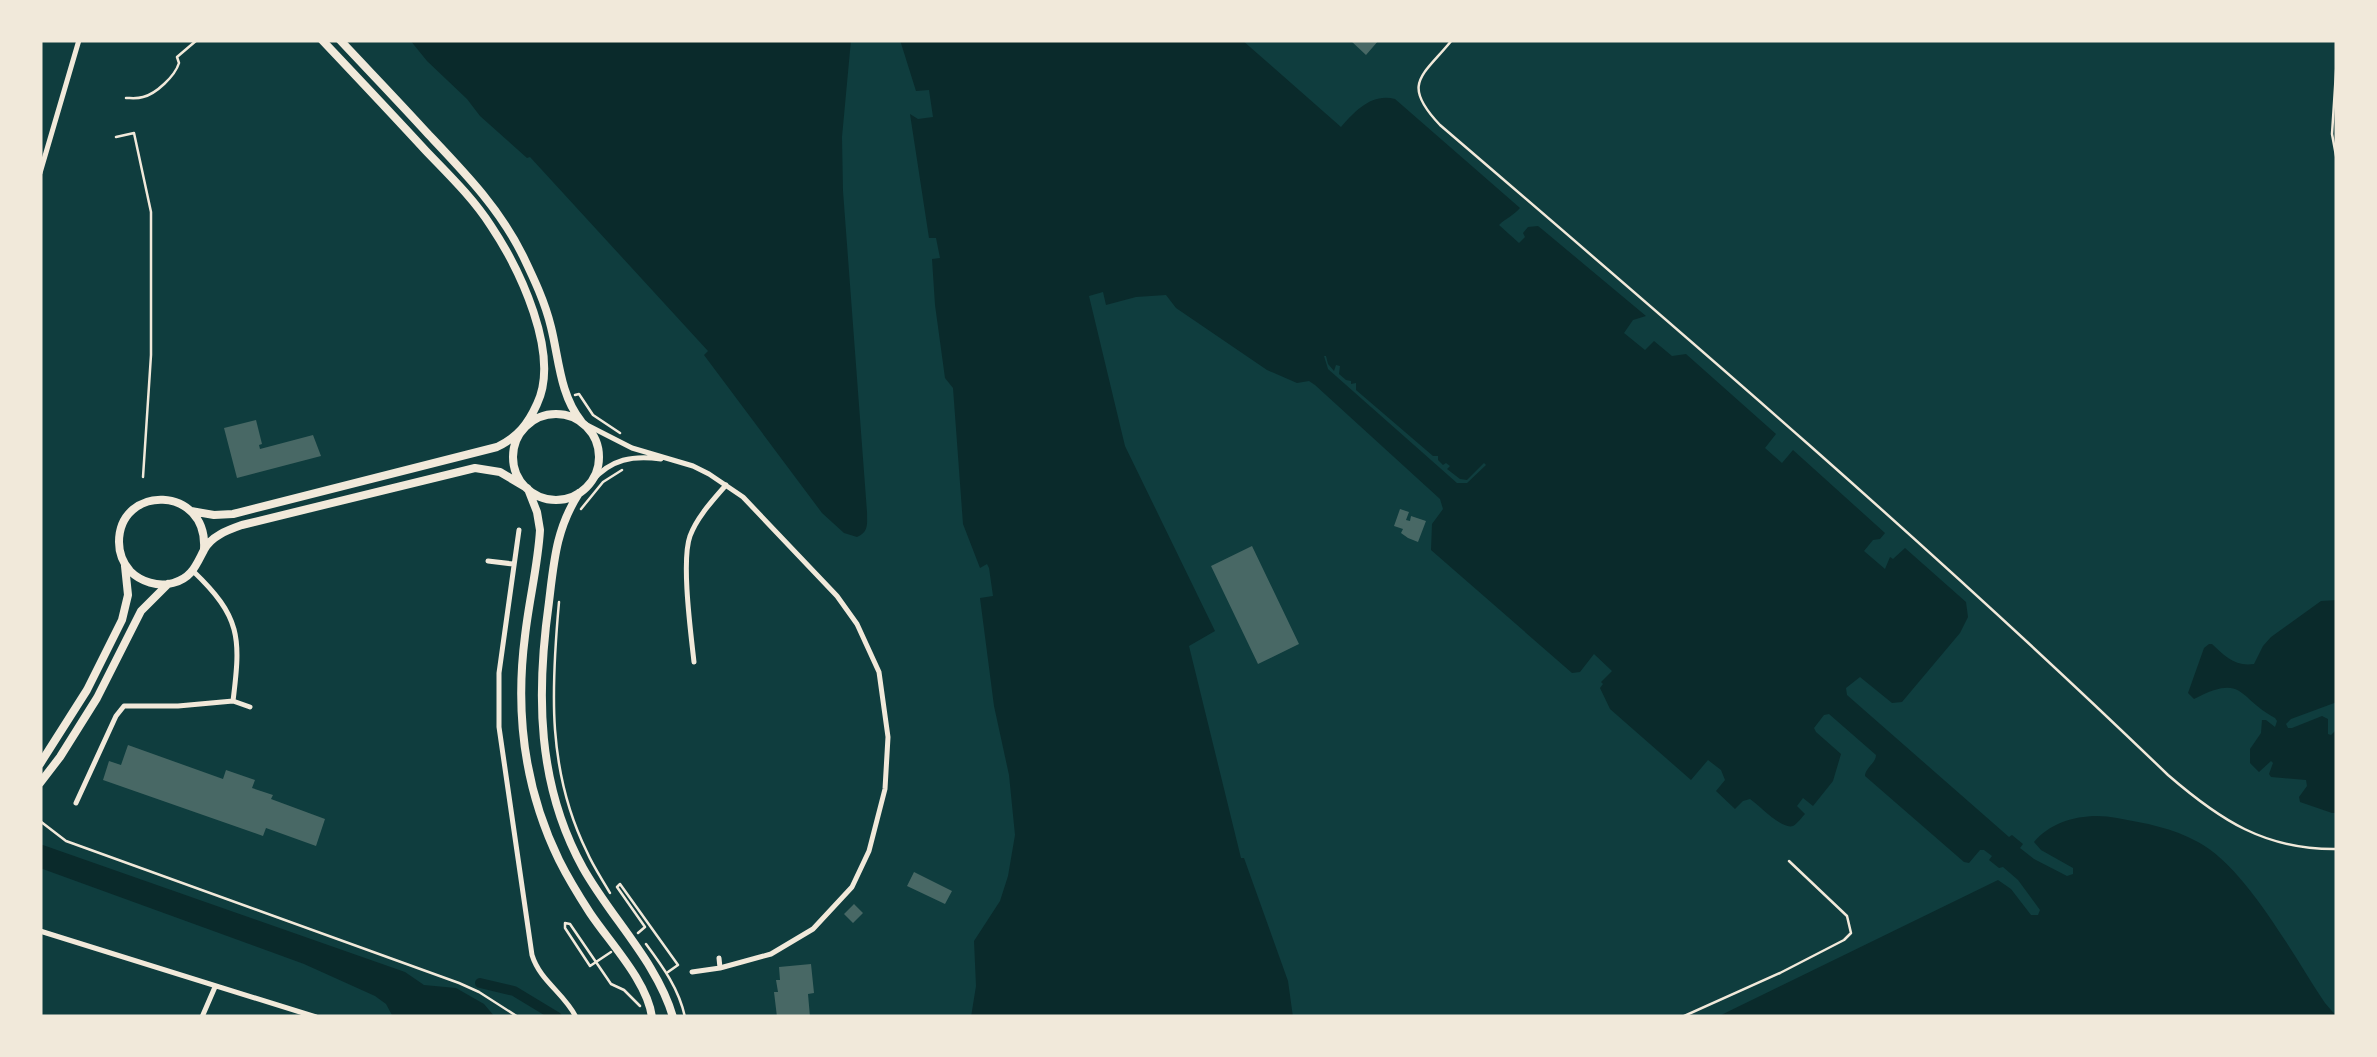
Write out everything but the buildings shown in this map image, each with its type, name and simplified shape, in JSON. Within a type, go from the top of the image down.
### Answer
[{"type":"main road","points":[[322,40],[460,187],[491,226],[542,339],[546,366],[541,395],[514,446],[517,475],[538,512],[540,530],[521,676],[523,733],[530,776],[559,859],[588,910],[646,994],[652,1017]]},
{"type":"main road","points":[[340,40],[466,174],[504,222],[542,298],[568,398],[594,436],[599,452],[598,469],[579,493],[558,535],[542,654],[540,696],[546,760],[571,845],[604,903],[660,982],[673,1017]]},
{"type":"main road","points":[[191,511],[233,514],[486,450],[507,442],[532,421],[549,414],[568,415],[582,422]]},
{"type":"main road","points":[[123,560],[142,580],[168,584],[193,571],[204,549],[216,537],[242,525],[476,468],[506,475],[551,499],[579,493]]},
{"type":"main road","points":[[40,764],[87,690],[122,620],[128,580],[119,548],[126,519],[149,501],[162,499],[181,504],[202,528],[204,549]]},
{"type":"main road","points":[[40,783],[97,698],[141,611],[168,584]]},
{"type":"street","points":[[40,173],[80,40]]},
{"type":"street","points":[[582,422],[636,450],[688,465],[726,485],[756,509],[816,572],[857,624],[879,672],[886,715],[886,789],[862,868],[843,898],[814,929],[772,954],[692,972]]},
{"type":"street","points":[[592,481],[617,461],[644,458],[688,465]]},
{"type":"street","points":[[694,662],[689,540],[697,522],[726,485]]},
{"type":"street","points":[[519,530],[500,673],[499,727],[532,955],[538,972],[576,1017]]},
{"type":"street","points":[[488,561],[514,564]]},
{"type":"street","points":[[193,571],[231,616],[237,660],[233,701]]},
{"type":"street","points":[[76,803],[124,706],[233,701],[250,707]]},
{"type":"street","points":[[40,931],[316,1017]]},
{"type":"street","points":[[719,958],[720,968]]},
{"type":"street","points":[[202,1017],[214,987]]},
{"type":"lane","points":[[126,98],[153,92],[177,71],[176,56],[197,40]]},
{"type":"lane","points":[[1452,40],[1418,84],[1429,114],[1936,558],[2187,791],[2233,824],[2261,837],[2289,846],[2337,849]]},
{"type":"lane","points":[[2337,56],[2332,134],[2337,160]]},
{"type":"lane","points":[[1682,1017],[1780,973],[1851,933],[1847,916],[1790,861]]},
{"type":"path","points":[[116,137],[134,133],[152,212],[151,355],[142,477]]},
{"type":"path","points":[[568,398],[579,394],[593,415],[623,434],[619,442]]},
{"type":"path","points":[[577,513],[602,482],[622,470],[617,461]]},
{"type":"path","points":[[559,598],[552,696],[554,743],[572,818],[610,893]]},
{"type":"path","points":[[40,821],[66,841],[459,984],[518,1017]]},
{"type":"path","points":[[646,927],[617,888],[618,884],[622,884],[678,965],[667,973]]},
{"type":"path","points":[[590,966],[564,928],[566,922],[611,984],[624,990],[642,1009]]},
{"type":"path","points":[[632,924],[667,973],[685,1017]]},
{"type":"water","points":[[410,40],[851,40],[842,137],[843,191],[867,512],[864,533],[857,537],[844,533],[822,513],[704,355],[708,351],[530,157],[480,116]]},
{"type":"water","points":[[900,40],[1242,40],[1341,127],[1372,101],[1395,99],[1520,208],[1499,225],[1519,243],[1528,227],[1538,226],[1646,316],[1633,320],[1624,333],[1645,350],[1654,341],[1672,356],[1686,354],[1776,434],[1765,448],[1782,463],[1793,450],[1885,533],[1864,551],[1885,569],[1890,557],[1893,559],[1905,548],[1966,602],[1968,617],[1960,633],[1902,702],[1892,703],[1860,677],[1846,688],[1847,695],[2009,837],[2012,835],[2023,844],[2020,848],[2067,876],[2073,874],[2073,868],[2034,842],[2051,828],[2072,819],[2106,816],[2169,830],[2198,842],[2216,854],[2251,892],[2337,1017],[1717,1017],[1998,880],[2011,889],[2031,915],[2038,915],[2040,910],[2018,880],[1989,860],[1992,856],[1980,850],[1969,863],[1964,862],[1865,776],[1876,755],[1829,714],[1814,728],[1841,754],[1833,781],[1813,806],[1803,798],[1797,806],[1805,814],[1793,826],[1777,821],[1750,799],[1735,809],[1716,791],[1725,780],[1721,770],[1708,760],[1691,780],[1610,709],[1600,688],[1612,671],[1594,654],[1580,672],[1572,673],[1431,550],[1432,524],[1443,509],[1440,499],[1315,385],[1309,381],[1297,383],[1267,370],[1176,308],[1166,295],[1106,305],[1103,292],[1089,296],[1125,446],[1215,631],[1189,646],[1241,858],[1288,981],[1293,1017],[971,1017],[976,986],[974,941],[1000,901],[1015,835],[980,598],[993,596],[989,568],[987,564],[980,568],[963,524],[953,388],[945,378],[935,305],[932,259],[940,258],[936,238],[929,238],[910,114],[918,119],[933,117],[929,90],[916,91]]},
{"type":"water","points":[[2337,600],[2337,702],[2286,724],[2292,728],[2322,716],[2328,719],[2328,734],[2337,729],[2337,813],[2332,813],[2300,802],[2306,780],[2271,777],[2271,761],[2259,772],[2250,763],[2250,749],[2261,733],[2262,720],[2275,727],[2275,718],[2232,688],[2194,699],[2188,693],[2204,648],[2209,644],[2236,662],[2254,664],[2271,637],[2321,601]]},
{"type":"water","points":[[40,844],[405,972],[424,985],[456,988],[484,1004],[495,1017],[393,1017],[386,1004],[375,996],[304,964],[40,868]]},
{"type":"pier","points":[[1324,356],[1334,371],[1336,365],[1340,366],[1339,374],[1351,384],[1356,383],[1356,390],[1433,456],[1438,456],[1443,465],[1450,466],[1447,469],[1460,479],[1467,480],[1486,465],[1467,483],[1457,483],[1328,369]]},
{"type":"waterway","points":[[480,983],[514,991],[557,1017]]}]
